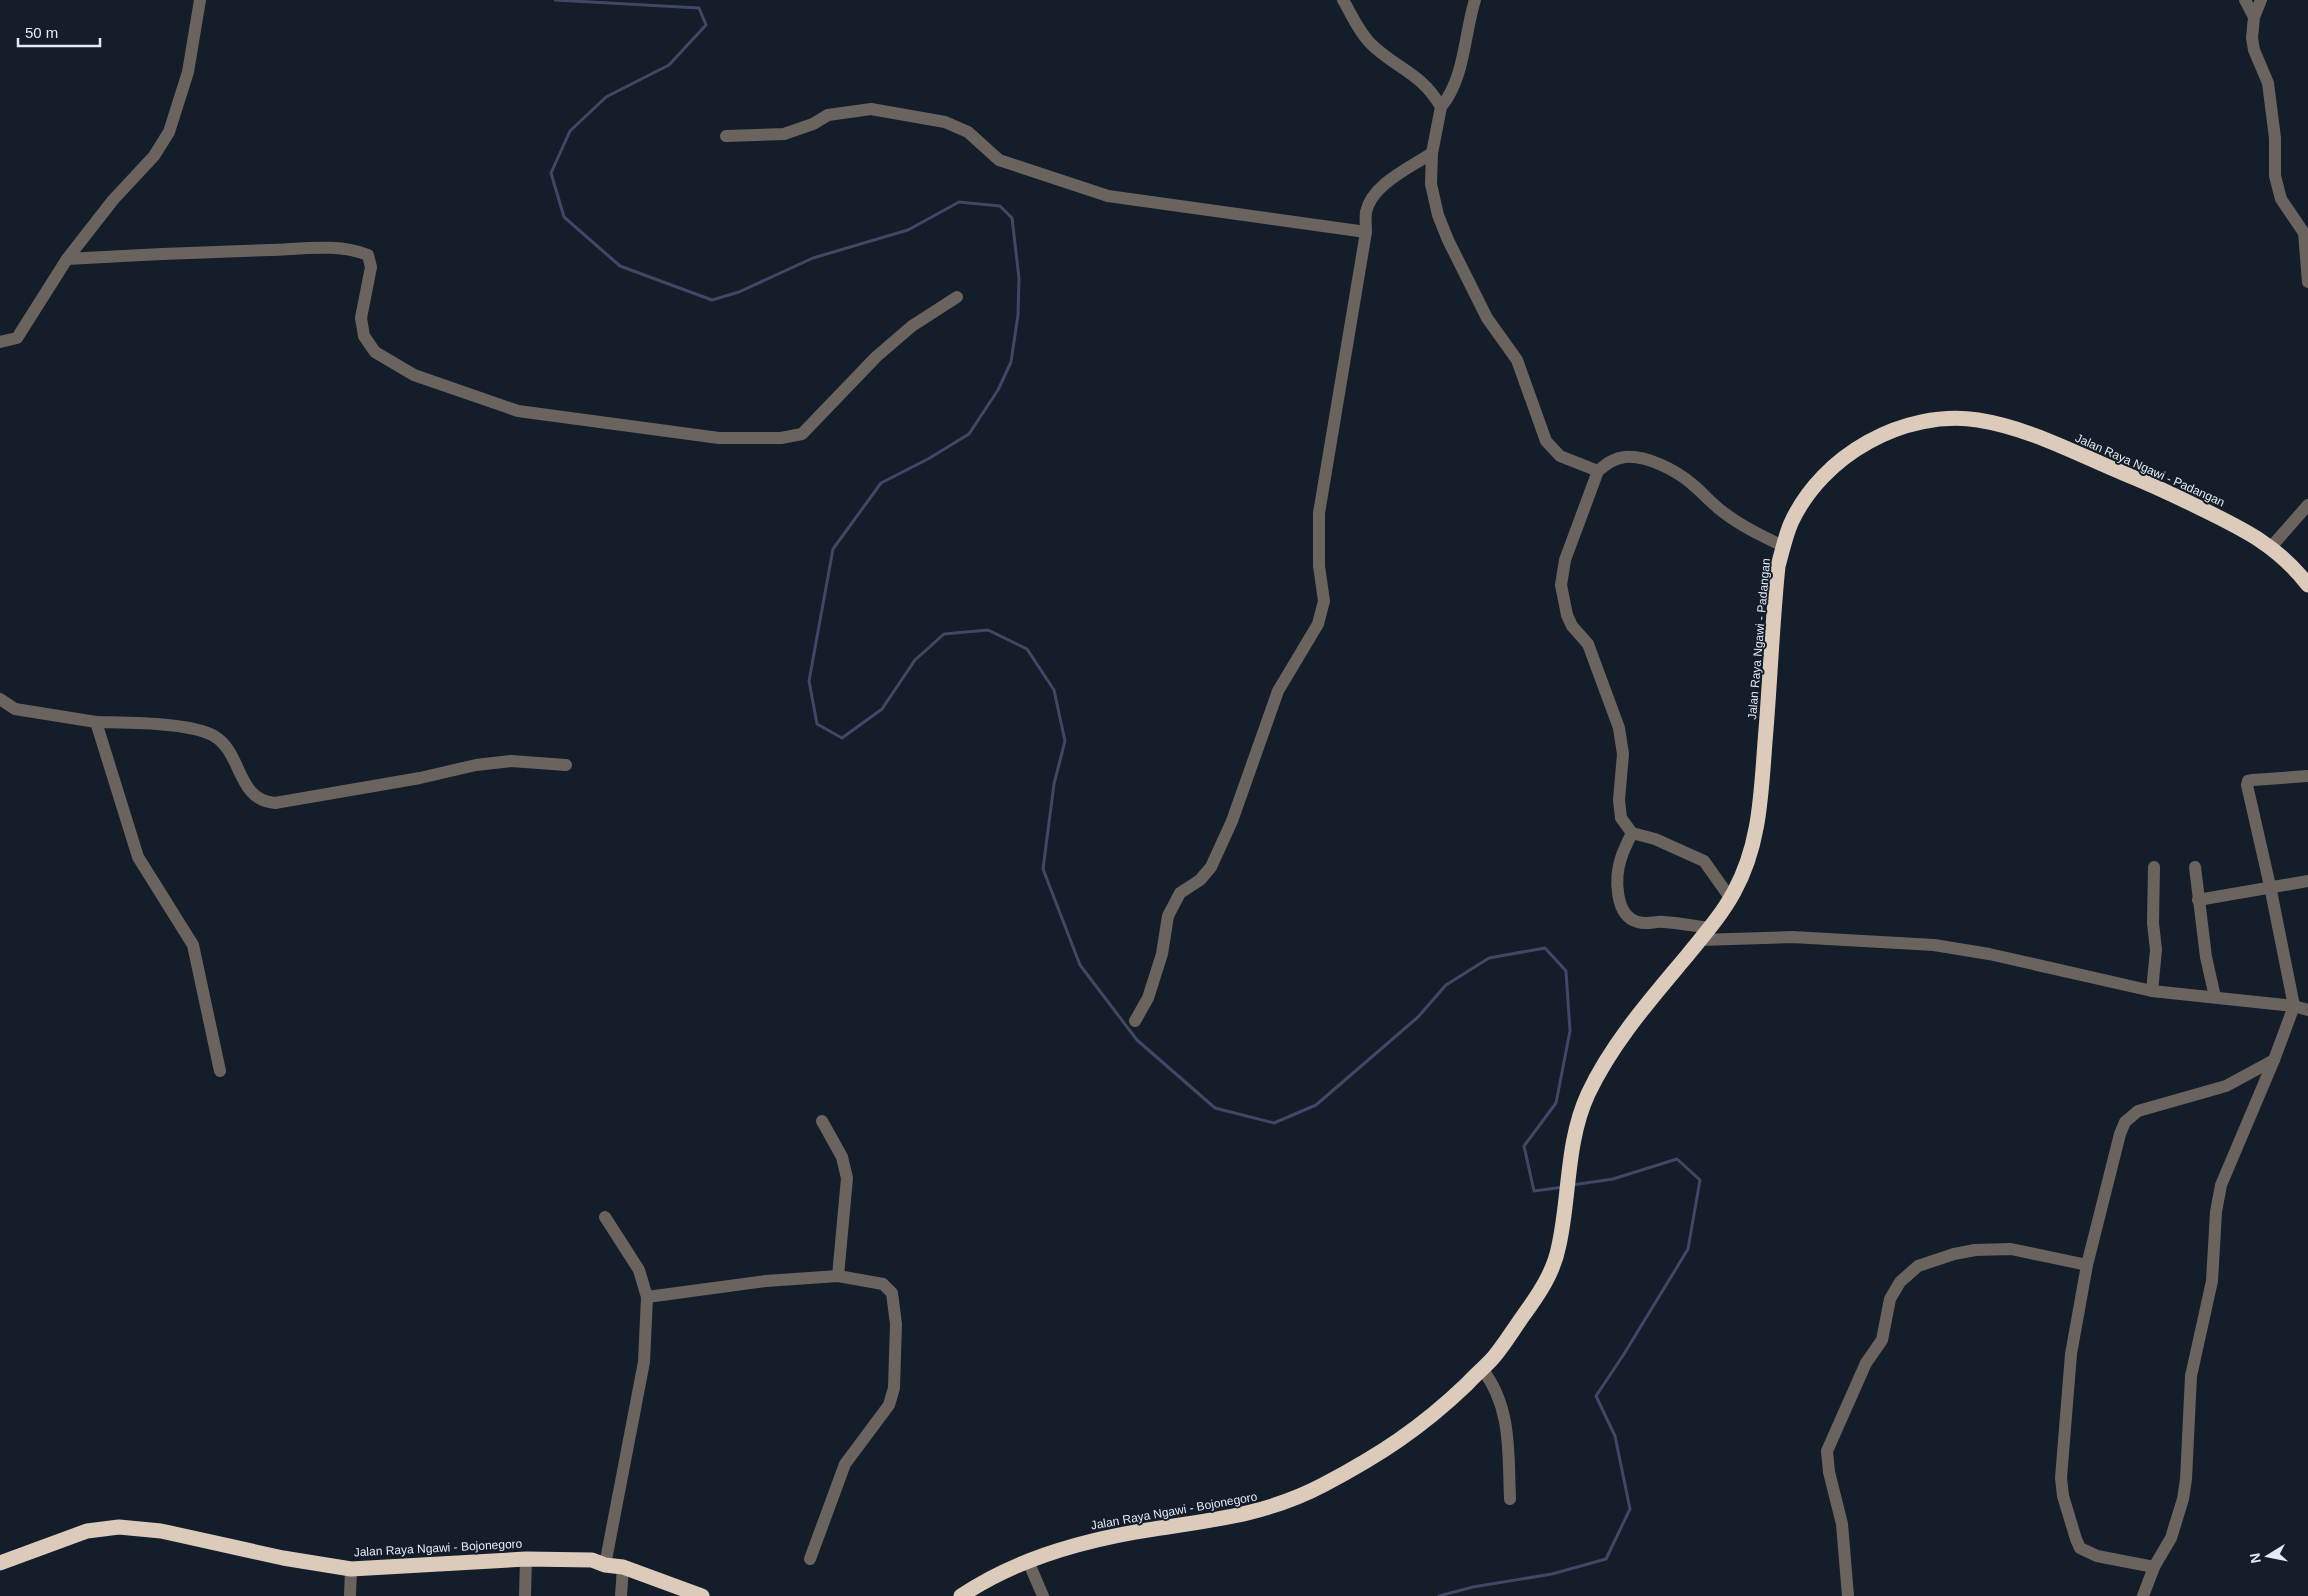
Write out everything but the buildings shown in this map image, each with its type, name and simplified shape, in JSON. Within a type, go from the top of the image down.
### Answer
[{"type":"highway","name":"Jalan Raya Ngawi - Padangan","points":[[1571,1155],[1580,1113],[1598,1074],[1642,1010],[1710,928],[1730,899],[1749,859],[1757,828],[1778,566],[1783,546],[1798,510],[1821,480],[1837,464],[1871,441],[1922,421],[1958,418],[1998,424],[2055,443],[2158,487],[2242,528],[2271,547],[2289,562],[2308,585]]},
{"type":"highway","name":"Jalan Raya Ngawi - Bojonegoro","points":[[961,1596],[986,1579],[1028,1561],[1090,1542],[1151,1530],[1224,1520],[1271,1508],[1320,1487],[1394,1445],[1432,1417],[1492,1359],[1530,1306],[1552,1270],[1559,1248],[1565,1213],[1571,1155]]},
{"type":"highway","name":"Jalan Raya Ngawi - Bojonegoro","points":[[0,1564],[87,1531],[119,1527],[160,1531],[283,1558],[351,1568],[526,1558],[592,1560],[606,1565],[622,1567],[702,1596]]},
{"type":"street","points":[[0,342],[17,338],[67,259],[113,200],[154,156],[169,132],[188,72],[200,0]]},
{"type":"street","points":[[1342,0],[1354,24],[1370,43],[1420,79],[1432,91],[1441,107]]},
{"type":"street","points":[[1475,0],[1461,62],[1451,93],[1441,107],[1432,153],[1431,184],[1438,215],[1473,294],[1523,374],[1546,441],[1560,456],[1598,471]]},
{"type":"street","points":[[2245,0],[2254,17]]},
{"type":"street","points":[[2261,0],[2252,28],[2254,50],[2266,75],[2270,94],[2275,138],[2275,176],[2286,207],[2304,233],[2308,282]]},
{"type":"street","points":[[726,136],[784,134],[813,124],[828,115],[871,109],[945,122],[968,132],[999,160],[1108,196],[1366,232]]},
{"type":"street","points":[[1134,1021],[1148,998],[1162,954],[1168,916],[1180,893],[1200,880],[1211,867],[1232,821],[1278,691],[1318,624],[1323,612],[1324,601],[1319,566],[1320,513],[1366,232],[1366,213],[1373,196],[1382,187],[1432,153]]},
{"type":"street","points":[[67,259],[326,248],[358,250],[368,255],[371,267],[361,318],[364,336],[375,352],[414,375],[518,411],[719,438],[781,438],[802,434],[876,357],[912,326],[957,297]]},
{"type":"street","points":[[1730,899],[1704,862],[1654,839],[1632,833],[1623,824],[1619,811],[1623,754],[1618,728],[1588,644],[1569,621],[1562,592],[1563,569],[1598,471],[1614,460],[1624,457],[1634,457],[1659,466],[1690,482],[1711,503],[1736,522],[1783,546]]},
{"type":"street","points":[[2271,547],[2308,505]]},
{"type":"street","points":[[0,699],[15,709],[96,722],[172,726],[212,735],[225,744],[248,790],[266,803],[420,778],[476,765],[511,761],[566,765]]},
{"type":"street","points":[[96,722],[138,856],[193,945],[220,1071]]},
{"type":"street","points":[[2142,1596],[2154,1567],[2171,1538],[2183,1499],[2186,1479],[2191,1376],[2212,1281],[2218,1198],[2226,1170],[2274,1060],[2294,1006],[2247,785],[2248,781],[2253,780],[2308,776]]},
{"type":"street","points":[[1632,833],[1621,858],[1618,872],[1620,901],[1627,916],[1636,922],[1646,924],[1662,922],[1710,928]]},
{"type":"street","points":[[2152,991],[2156,950],[2152,923],[2154,867]]},
{"type":"street","points":[[2194,867],[2214,997]]},
{"type":"street","points":[[2198,900],[2270,886],[2308,881]]},
{"type":"street","points":[[1700,940],[1792,938],[1934,945],[1989,954],[2152,991],[2294,1006],[2308,1010]]},
{"type":"street","points":[[2154,1567],[2097,1556],[2080,1548],[2063,1496],[2061,1478],[2071,1354],[2087,1265],[2120,1134],[2131,1115],[2147,1108],[2226,1086],[2274,1060]]},
{"type":"street","points":[[822,1121],[842,1157],[847,1178],[838,1276]]},
{"type":"street","points":[[605,1217],[638,1270],[647,1297],[644,1362],[606,1565]]},
{"type":"street","points":[[1848,1596],[1842,1524],[1829,1472],[1826,1451],[1866,1363],[1882,1340],[1890,1299],[1900,1282],[1918,1266],[1954,1254],[1975,1250],[2011,1249],[2087,1265]]},
{"type":"street","points":[[647,1297],[766,1281],[838,1276],[884,1284],[892,1293],[896,1324],[894,1388],[889,1405],[845,1464],[810,1559]]},
{"type":"street","points":[[1482,1369],[1493,1382],[1505,1416],[1508,1436],[1510,1499]]},
{"type":"street","points":[[525,1596],[526,1558]]},
{"type":"street","points":[[1028,1561],[1043,1596]]},
{"type":"street","points":[[621,1596],[622,1567]]},
{"type":"street","points":[[350,1596],[351,1568]]},
{"type":"waterway","points":[[555,0],[699,8],[706,25],[669,65],[606,97],[570,131],[551,173],[564,217],[620,266],[712,300],[739,292],[813,258],[908,230],[959,202],[1000,206],[1012,218],[1019,278],[1018,315],[1011,362],[998,390],[969,434],[928,459],[881,483],[833,549],[809,681],[817,724],[842,738],[882,709],[915,660],[944,634],[988,630],[1027,649],[1054,690],[1065,741],[1054,784],[1043,869],[1080,965],[1137,1040],[1215,1108],[1274,1123],[1316,1105],[1418,1017],[1446,985],[1489,958],[1545,948],[1566,971],[1570,1031],[1556,1103],[1524,1146],[1534,1191],[1564,1187]]},
{"type":"waterway","points":[[1439,1596],[1473,1587],[1552,1574],[1606,1559],[1630,1509],[1615,1436],[1596,1396],[1688,1249],[1700,1180],[1677,1159],[1613,1179],[1572,1185]]}]
